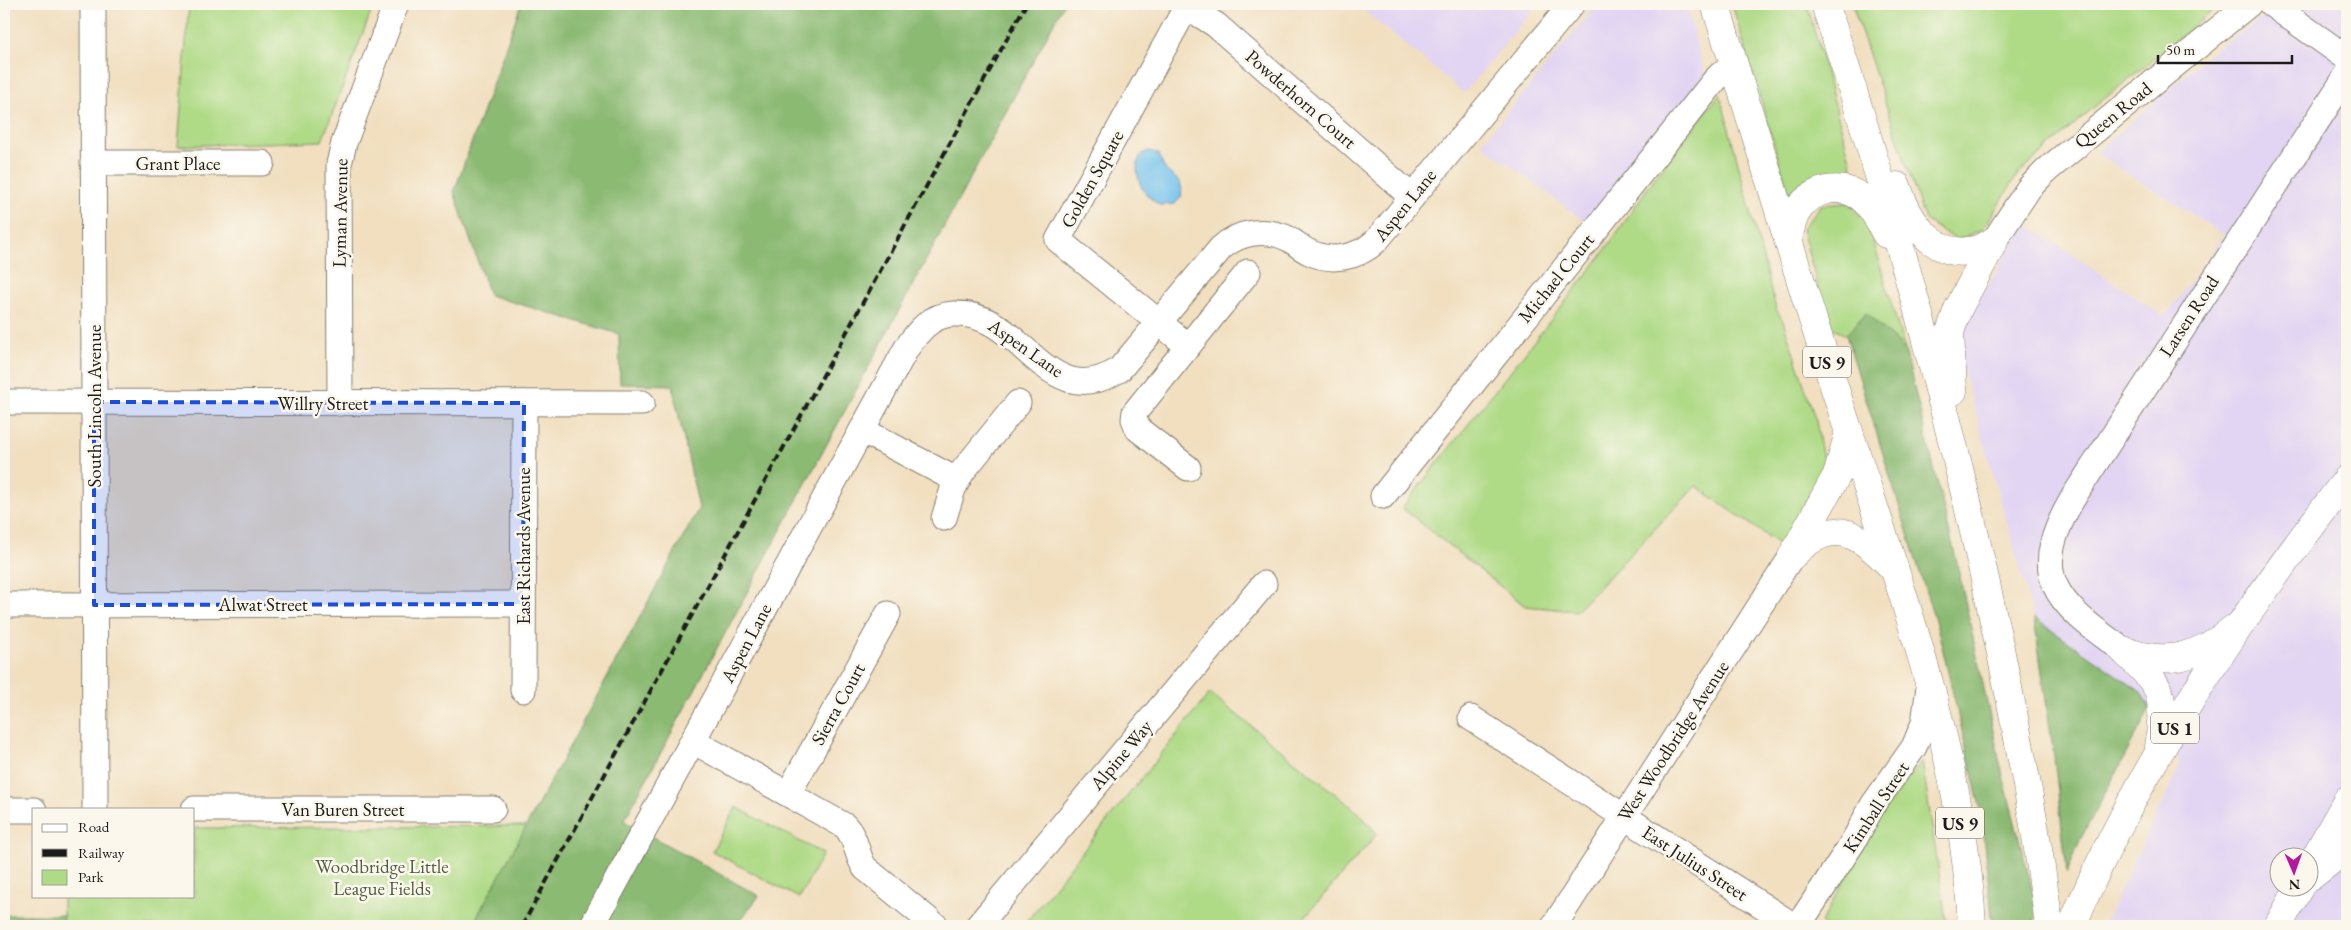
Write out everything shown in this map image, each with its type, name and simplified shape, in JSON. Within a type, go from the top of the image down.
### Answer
[{"type":"highway","name":"US 9","points":[[1715,4],[1849,432],[1898,573],[1929,680],[1956,798],[1972,926]]},
{"type":"highway","points":[[1825,4],[1853,90],[1909,280],[1958,460],[2014,716],[2037,841],[2049,926]]},
{"type":"highway","points":[[1853,90],[1892,169],[1908,214],[1921,232],[1940,247],[1955,252],[1971,252],[1994,241]]},
{"type":"highway","points":[[1788,239],[1796,213],[1808,200],[1822,191],[1846,190],[1862,199],[1875,213],[1909,280]]},
{"type":"highway","points":[[1958,460],[1950,332],[1958,309],[1994,241]]},
{"type":"highway","points":[[1792,556],[1838,473],[1849,432]]},
{"type":"highway","name":"US 1","points":[[2076,917],[2109,846],[2158,757],[2249,614],[2347,479]]},
{"type":"highway","points":[[1792,556],[1818,535],[1826,532],[1844,532],[1854,535],[1874,548],[1898,573]]},
{"type":"highway","points":[[2123,650],[2155,659],[2186,657],[2224,637],[2249,614]]},
{"type":"highway","points":[[2123,650],[2150,674],[2160,693],[2162,712],[2158,757]]},
{"type":"highway","points":[[2318,852],[2347,801]]},
{"type":"highway","points":[[2318,870],[2347,848]]},
{"type":"highway","points":[[2278,926],[2293,898]]},
{"type":"street","name":"South Lincoln Avenue","points":[[93,4],[95,808]]},
{"type":"street","name":"Lyman Avenue","points":[[340,403],[339,164],[344,143],[396,4]]},
{"type":"street","name":"Aspen Lane","points":[[592,926],[913,338],[930,321],[939,317],[961,314],[982,317],[1059,375],[1079,381],[1100,379],[1120,370],[1221,248],[1239,236],[1250,233],[1271,234],[1291,240],[1317,255],[1350,256],[1369,248],[1572,4]]},
{"type":"street","name":"Queen Road","points":[[1994,241],[2029,188],[2046,170],[2249,4]]},
{"type":"street","points":[[2271,4],[2347,58]]},
{"type":"street","name":"Powderhorn Court","points":[[1187,5],[1216,25],[1412,197]]},
{"type":"street","name":"Golden Square","points":[[1160,322],[1058,240],[1187,5]]},
{"type":"street","name":"Michael Court","points":[[1383,496],[1715,80],[1721,74],[1736,69]]},
{"type":"street","name":"Larsen Road","points":[[2123,650],[2078,618],[2055,586],[2050,566],[2052,544],[2057,530],[2073,498],[2255,214],[2347,75]]},
{"type":"street","name":"Grant Place","points":[[93,164],[262,163]]},
{"type":"street","points":[[1188,468],[1138,429],[1134,418],[1139,407],[1248,272]]},
{"type":"street","points":[[1160,322],[1188,346]]},
{"type":"street","name":"Willry Street","points":[[4,402],[642,403]]},
{"type":"street","name":"East Richards Avenue","points":[[523,690],[524,403]]},
{"type":"street","points":[[944,518],[956,480],[1018,403]]},
{"type":"street","points":[[862,430],[956,480]]},
{"type":"street","name":"West Woodbridge Avenue","points":[[1554,926],[1792,556]]},
{"type":"street","name":"Alpine Way","points":[[978,926],[1264,584]]},
{"type":"street","name":"Alwat Street","points":[[4,605],[523,604]]},
{"type":"street","name":"Sierra Court","points":[[788,794],[888,614]]},
{"type":"street","name":"Kimball Street","points":[[1798,926],[1854,842],[1873,805],[1908,758],[1920,735],[1928,697],[1929,680]]},
{"type":"street","name":"East Julius Street","points":[[1471,718],[1794,926]]},
{"type":"street","points":[[693,742],[845,826],[853,837],[859,857],[865,868],[936,926]]},
{"type":"street","name":"Van Buren Street","points":[[195,810],[493,809]]},
{"type":"street","points":[[4,810],[32,810]]},
{"type":"highlighted area","points":[[94,402],[524,403],[523,604],[94,605]]},
{"type":"shaded area","points":[[1356,4],[1538,4],[1464,93]]},
{"type":"shaded area","points":[[1598,4],[1686,4],[1705,75],[1586,222],[1481,144]]},
{"type":"shaded area","points":[[2285,4],[2347,4],[2347,926],[2103,926],[2181,764],[2141,692],[2034,618],[1956,344],[1969,311],[1990,283],[2023,222],[2165,317],[2224,235],[2096,153],[2216,48]]},
{"type":"green space","points":[[189,4],[374,4],[322,141],[178,146]]},
{"type":"green space","points":[[521,4],[1064,4],[624,821],[759,896],[736,926],[472,926],[699,508],[672,385],[620,384],[619,334],[489,295],[454,192]]},
{"type":"green space","points":[[1732,4],[1807,4],[1854,174],[1821,180],[1790,197]]},
{"type":"green space","points":[[1852,4],[2213,4],[2215,9],[2093,108],[2018,174],[1983,229],[1957,240],[1925,220]]},
{"type":"green space","points":[[1720,94],[1776,309],[1783,321],[1816,421],[1825,471],[1780,545],[1696,486],[1576,611],[1525,606],[1402,508],[1599,259],[1658,173]]},
{"type":"green space","points":[[1848,203],[1868,223],[1905,350],[1866,313],[1846,335],[1829,327],[1802,229],[1821,205]]},
{"type":"green space","points":[[1866,313],[1905,350],[1956,559],[2002,772],[2038,912],[2032,926],[1993,926],[1980,807],[1939,634],[1846,335]]},
{"type":"green space","points":[[2034,618],[2141,692],[2150,709],[2080,840],[2067,873],[2054,756]]},
{"type":"green space","points":[[1210,693],[1359,813],[1377,834],[1297,926],[1023,926]]},
{"type":"green space","points":[[1922,761],[1947,926],[1826,926],[1821,923],[1879,817]]},
{"type":"green space","points":[[736,807],[823,854],[799,898],[712,851]]},
{"type":"green space","name":"Woodbridge Little League Fields","points":[[527,826],[472,926],[63,926],[63,898],[195,898],[195,828]]},
{"type":"green space","points":[[4,915],[63,915],[63,926],[4,926]]},
{"type":"water","points":[[1150,151],[1159,154],[1165,168],[1180,183],[1181,197],[1175,204],[1160,205],[1150,198],[1142,188],[1137,172],[1138,160]]},
{"type":"railway","points":[[522,926],[1026,4]]}]
